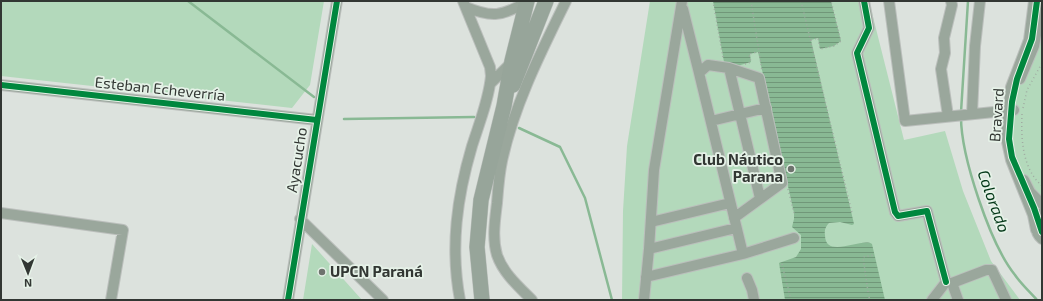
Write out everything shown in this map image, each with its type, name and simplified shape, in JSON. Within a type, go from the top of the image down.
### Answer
[{"type":"highway","points":[[482,300],[478,270],[477,232],[481,200],[504,106],[512,60],[527,1]]},
{"type":"highway","points":[[504,106],[523,64],[546,1]]},
{"type":"street","name":"Ayacucho","points":[[288,300],[300,219],[337,1]]},
{"type":"street","points":[[464,4],[478,12],[497,15],[506,13],[527,1]]},
{"type":"street","points":[[532,300],[512,280],[499,261],[494,243],[495,219],[502,162],[510,134],[531,74],[566,1]]},
{"type":"street","points":[[864,1],[869,28],[857,53],[895,212],[898,216],[903,216],[927,211],[949,283],[958,300]]},
{"type":"street","points":[[889,1],[905,121],[1011,110]]},
{"type":"street","points":[[948,116],[941,69],[945,53],[944,38],[952,5],[951,1]]},
{"type":"street","points":[[972,114],[975,46],[980,1]]},
{"type":"street","name":"Bravard","points":[[1034,1],[1028,40],[1013,78],[1008,148],[1033,215],[1036,230]]},
{"type":"street","name":"Bravard","points":[[1042,1],[1034,46],[1019,81],[1011,110],[1014,155],[1030,192],[1042,204]]},
{"type":"street","points":[[682,2],[743,254]]},
{"type":"street","points":[[644,300],[654,170],[682,2]]},
{"type":"street","points":[[460,300],[455,249],[457,213],[466,169],[491,83],[490,67],[464,4]]},
{"type":"street","points":[[491,83],[496,80],[512,60]]},
{"type":"street","points":[[649,249],[735,223],[760,198],[782,183],[759,78],[726,65],[708,65],[699,73]]},
{"type":"street","points":[[726,65],[740,114],[760,198]]},
{"type":"street","name":"Esteban Echeverría","points":[[1,85],[317,120]]},
{"type":"street","points":[[711,121],[766,108]]},
{"type":"street","points":[[651,222],[730,203]]},
{"type":"street","points":[[1,213],[123,230],[111,300]]},
{"type":"street","points":[[1042,213],[1036,223],[1036,230],[1042,239]]},
{"type":"street","points":[[300,219],[382,300]]},
{"type":"street","points":[[646,277],[743,254],[794,238]]},
{"type":"street","points":[[932,300],[949,283],[986,270],[992,270],[1006,300]]},
{"type":"street","points":[[747,278],[754,300]]},
{"type":"path","points":[[713,1],[726,65]]},
{"type":"path","points":[[801,1],[852,212]]},
{"type":"path","points":[[811,40],[818,38],[820,49],[834,46],[841,40],[831,1]]},
{"type":"path","points":[[744,64],[751,62],[750,54],[758,52]]},
{"type":"path","points":[[1042,63],[1027,90],[1023,108],[1022,130],[1023,151],[1029,168],[1042,186]]},
{"type":"path","points":[[868,292],[863,257],[874,255]]},
{"type":"path","points":[[782,264],[792,300]]},
{"type":"shaded area","points":[[1,1],[324,1],[310,85],[292,108],[1,76]]},
{"type":"shaded area","name":"Club Náutico Parana","points":[[650,1],[869,1],[904,140],[945,131],[963,191],[991,261],[1020,300],[622,300],[623,211],[627,146]]},
{"type":"shaded area","points":[[713,1],[831,1],[841,41],[834,46],[820,49],[818,38],[811,40],[854,224],[852,225],[840,222],[829,223],[825,231],[825,235],[827,242],[831,246],[837,247],[860,243],[872,244],[885,300],[785,300],[779,263],[796,257],[801,249],[801,235],[792,227],[794,213],[758,52],[750,54],[751,62],[737,66],[724,62]]},
{"type":"shaded area","points":[[1042,1],[1042,204],[1025,183],[1016,159],[1013,133],[1015,106],[1020,79]]},
{"type":"shaded area","name":"UPCN Paraná","points":[[312,244],[362,300],[303,300]]},
{"type":"waterway","points":[[188,1],[314,97]]},
{"type":"waterway","name":"Colorado","points":[[961,112],[968,1]]},
{"type":"waterway","points":[[344,119],[474,117]]},
{"type":"waterway","name":"Colorado","points":[[961,117],[962,134],[971,176],[987,222],[1006,261],[1020,282],[1037,300]]},
{"type":"waterway","points":[[519,128],[560,147],[585,198],[612,300]]},
{"type":"cycle path","points":[[288,300],[337,1]]},
{"type":"cycle path","points":[[864,1],[869,28],[857,53],[895,212],[898,216],[927,211],[946,282]]},
{"type":"cycle path","points":[[1037,1],[1032,39],[1017,79],[1012,102],[1009,139],[1012,157],[1034,208],[1042,232]]},
{"type":"cycle path","points":[[1,85],[317,120]]},
{"type":"place","name":"Club Náutico Parana","points":[[791,169]]},
{"type":"place","name":"UPCN Paraná","points":[[322,272]]}]
